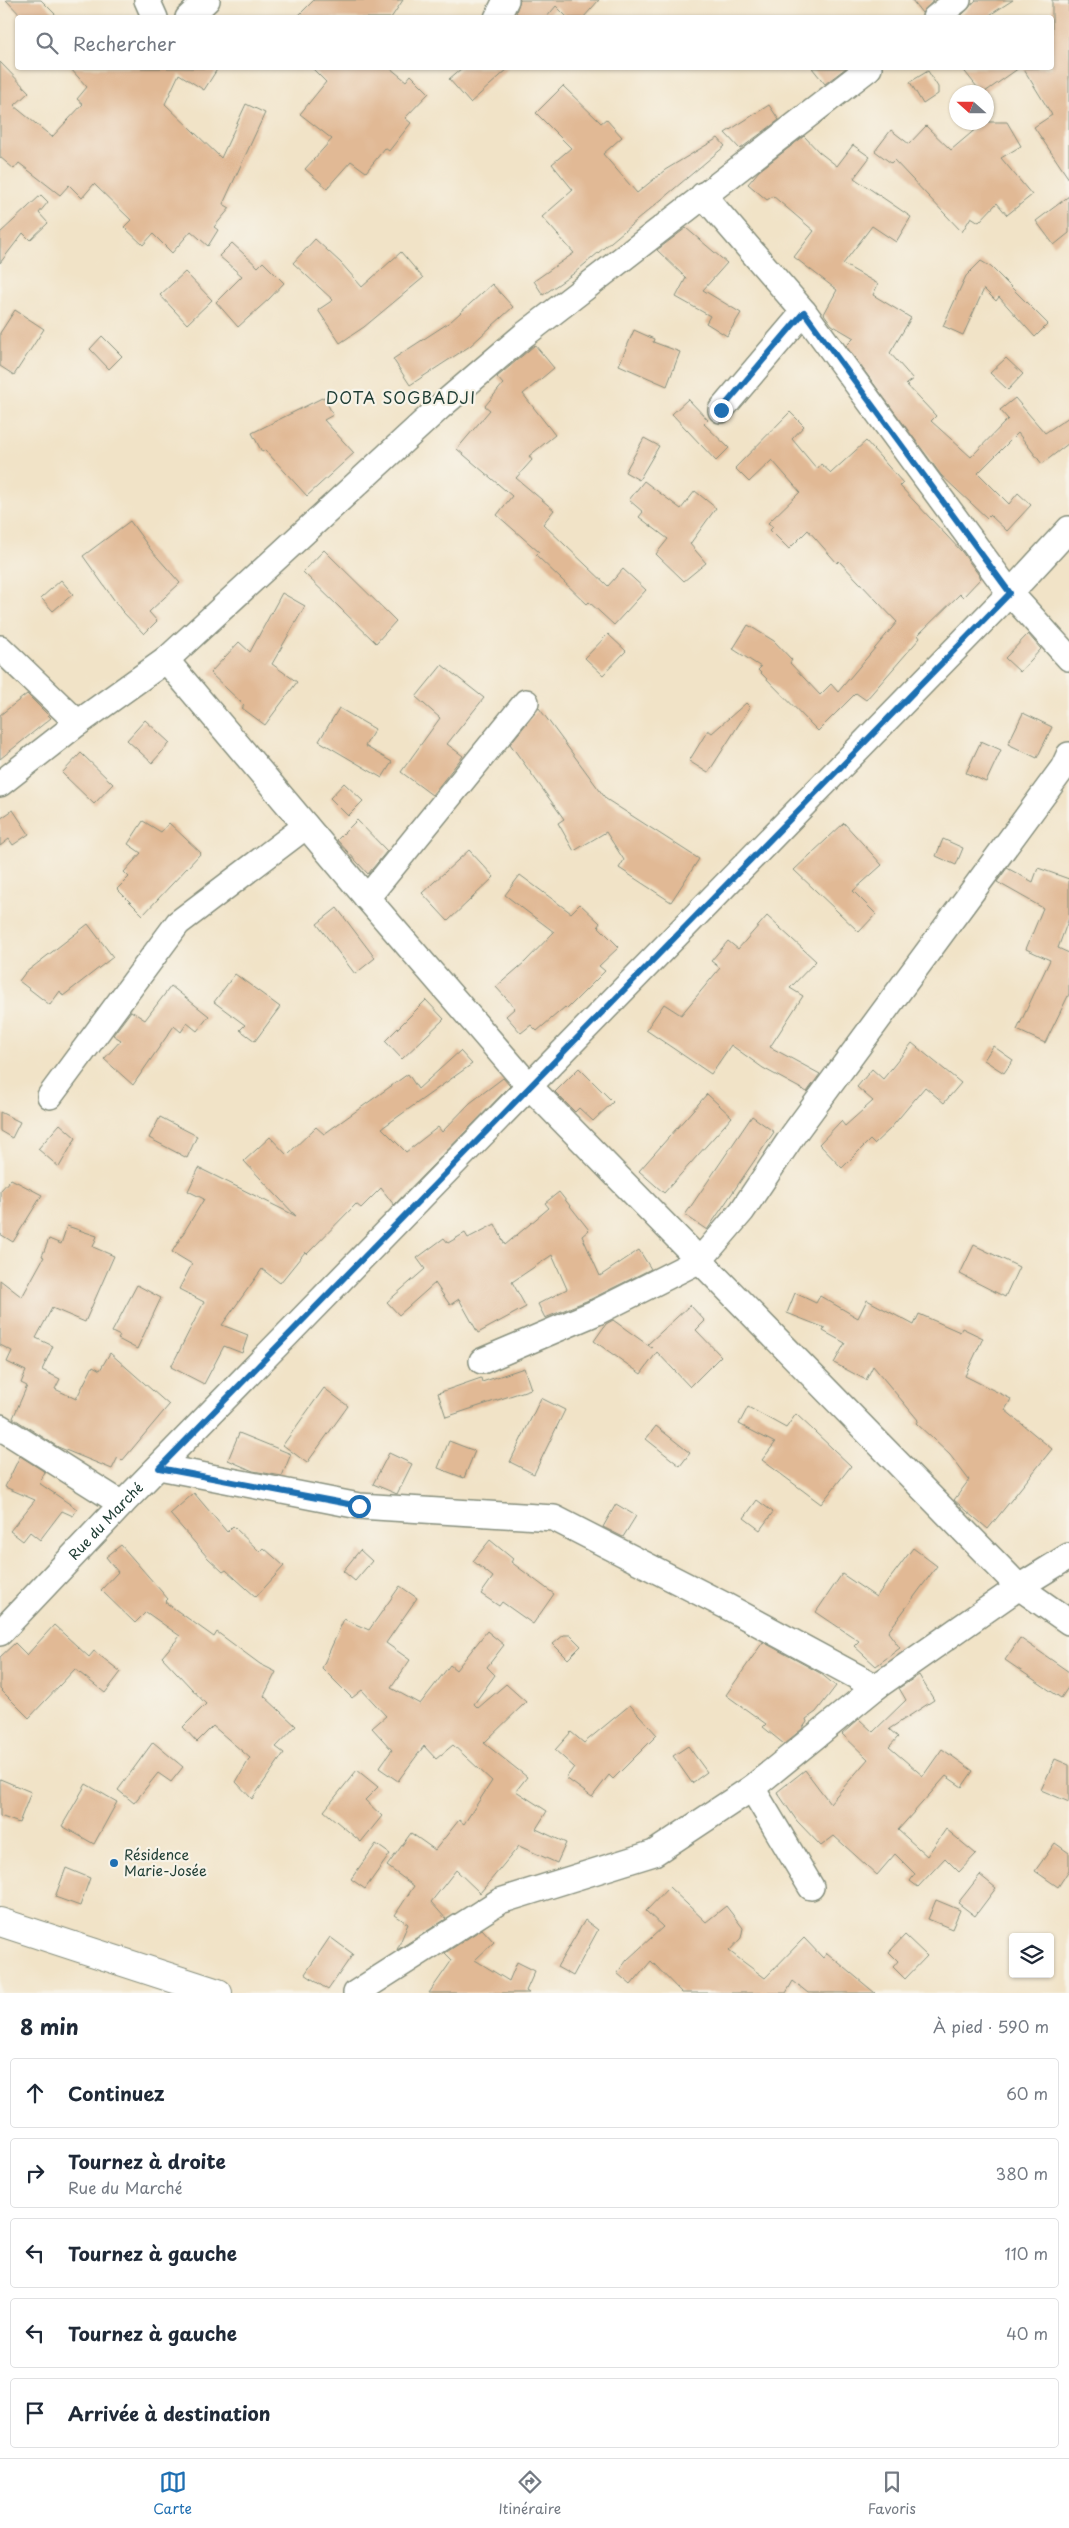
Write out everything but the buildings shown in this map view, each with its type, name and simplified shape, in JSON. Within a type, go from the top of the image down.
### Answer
[{"type":"street","points":[[147,0],[154,15]]},
{"type":"street","points":[[191,15],[207,0]]},
{"type":"street","points":[[498,15],[506,0]]},
{"type":"street","points":[[939,15],[958,0]]},
{"type":"street","points":[[0,784],[78,723],[166,660],[440,407],[524,335],[702,195],[866,70]]},
{"type":"street","points":[[702,195],[804,312],[1010,593],[1069,658]]},
{"type":"street","points":[[721,410],[804,312]]},
{"type":"street","name":"Rue du Marché","points":[[0,1633],[122,1504],[1010,593],[1069,529]]},
{"type":"street","points":[[0,648],[78,723]]},
{"type":"street","points":[[166,660],[530,1087],[1019,1587],[1069,1622]]},
{"type":"street","points":[[367,898],[526,702]]},
{"type":"street","points":[[482,1361],[597,1312],[700,1260],[742,1211],[792,1135],[1063,768],[1069,754]]},
{"type":"street","points":[[50,1096],[178,923],[306,826]]},
{"type":"street","points":[[0,1427],[122,1504]]},
{"type":"street","points":[[159,1468],[359,1506],[554,1518],[735,1611],[876,1687]]},
{"type":"street","points":[[356,1993],[500,1902],[654,1853],[752,1788],[876,1687],[1019,1587],[1069,1556]]},
{"type":"street","points":[[752,1788],[811,1887]]},
{"type":"street","points":[[0,1922],[218,1993]]},
{"type":"place","name":"Résidence Marie-Josée","points":[[114,1863]]},
{"type":"district","name":"DOTA SOGBADJI","points":[[401,398]]},
{"type":"route","points":[[359,1506],[159,1468],[1010,593],[804,312],[721,410]]}]
